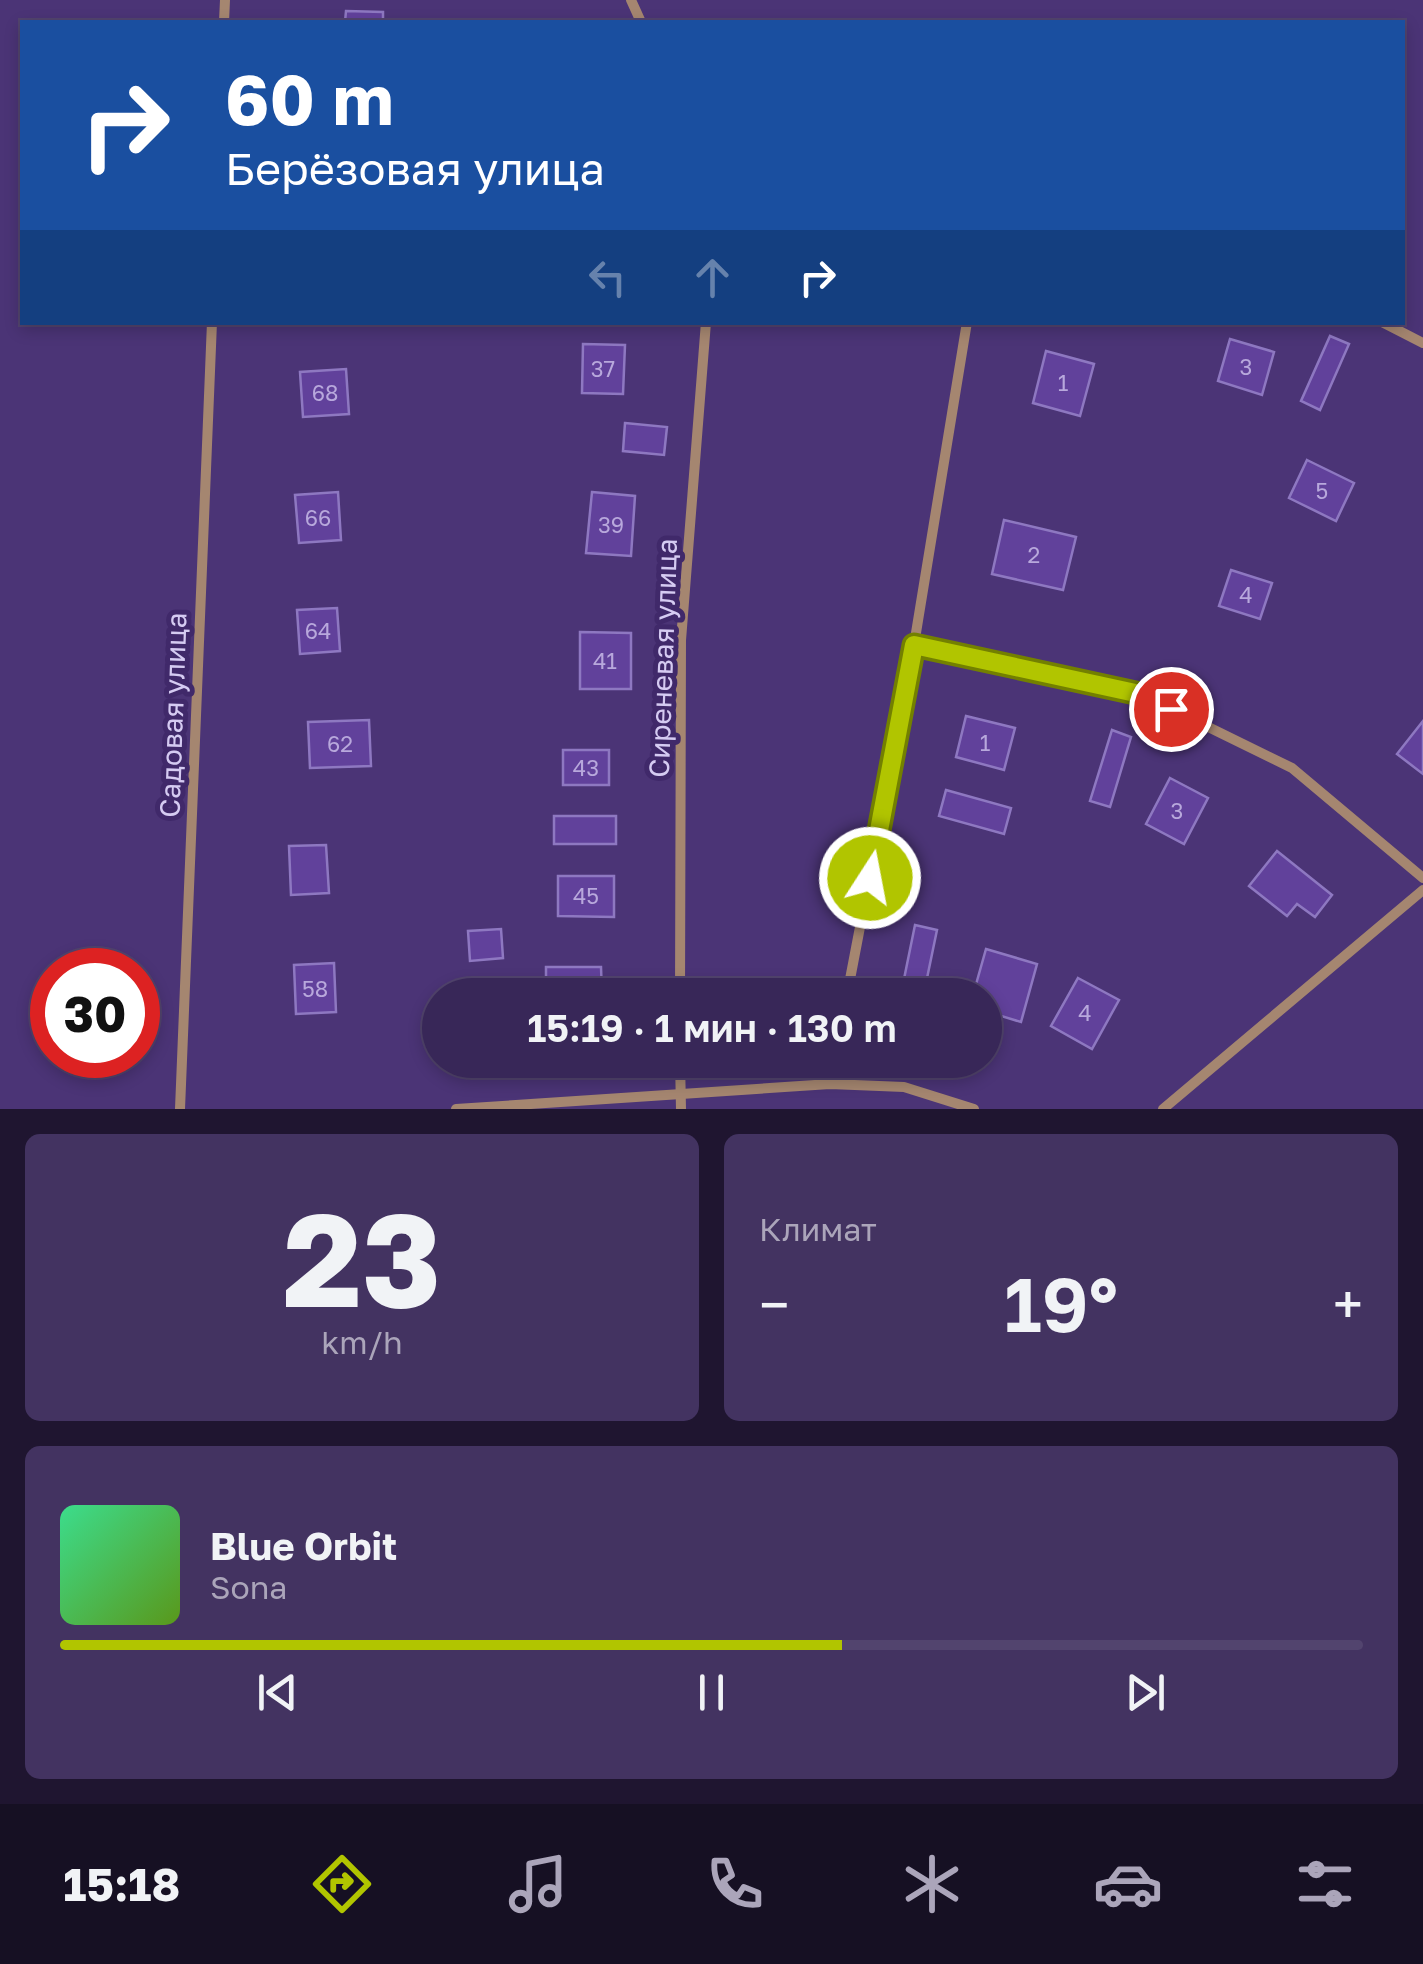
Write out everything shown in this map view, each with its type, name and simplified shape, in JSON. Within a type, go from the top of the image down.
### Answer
[{"type":"street","name":"Садовая улица","points":[[180,1109],[212,325]]},
{"type":"street","name":"Сиреневая улица","points":[[680,978],[680,640],[706,325]]},
{"type":"street","points":[[850,978],[914,645],[967,325]]},
{"type":"street","points":[[1388,325],[1423,344]]},
{"type":"street","points":[[914,645],[1140,694],[1292,768],[1423,878]]},
{"type":"street","points":[[1163,1109],[1423,890]]},
{"type":"street","points":[[680,1078],[682,1109]]},
{"type":"street","points":[[830,1084],[831,1078]]},
{"type":"street","points":[[456,1109],[830,1084],[904,1087],[974,1109]]},
{"type":"building","points":[[346,11],[383,12],[383,20],[345,20]]},
{"type":"building","points":[[1330,336],[1349,344],[1320,410],[1301,401]]},
{"type":"building","points":[[1230,339],[1274,352],[1262,395],[1218,381]]},
{"type":"building","points":[[583,344],[625,345],[623,394],[582,393]]},
{"type":"building","points":[[1046,351],[1094,364],[1080,416],[1033,403]]},
{"type":"building","points":[[346,369],[349,414],[303,417],[300,372]]},
{"type":"building","points":[[625,423],[667,427],[664,455],[623,451]]},
{"type":"building","points":[[1307,460],[1354,483],[1336,521],[1289,498]]},
{"type":"building","points":[[338,492],[341,540],[299,543],[295,495]]},
{"type":"building","points":[[592,492],[635,496],[631,556],[586,553]]},
{"type":"building","points":[[1004,520],[1076,537],[1063,590],[992,574]]},
{"type":"building","points":[[1231,570],[1272,583],[1260,619],[1219,606]]},
{"type":"building","points":[[337,608],[340,651],[300,654],[297,610]]},
{"type":"building","points":[[580,632],[631,633],[631,689],[580,689]]},
{"type":"building","points":[[966,716],[1015,728],[1004,770],[956,757]]},
{"type":"building","points":[[369,720],[371,766],[310,768],[308,722]]},
{"type":"building","points":[[1423,721],[1423,774],[1397,754]]},
{"type":"building","points":[[1112,730],[1131,737],[1110,807],[1090,801]]},
{"type":"building","points":[[563,750],[609,750],[609,785],[563,785]]},
{"type":"building","points":[[1170,778],[1208,798],[1184,844],[1146,824]]},
{"type":"building","points":[[946,790],[1011,808],[1004,834],[939,816]]},
{"type":"building","points":[[554,816],[616,816],[616,844],[554,844]]},
{"type":"building","points":[[326,845],[329,893],[291,895],[289,846]]},
{"type":"building","points":[[1277,851],[1332,895],[1315,917],[1297,904],[1287,916],[1249,886]]},
{"type":"building","points":[[558,876],[614,876],[614,917],[558,916]]},
{"type":"building","points":[[915,925],[937,930],[927,978],[904,978]]},
{"type":"building","points":[[501,929],[503,958],[470,961],[468,931]]},
{"type":"building","points":[[986,949],[1037,964],[1021,1022],[1002,1016],[1002,978],[978,978]]},
{"type":"building","points":[[334,963],[336,1012],[296,1014],[294,965]]},
{"type":"building","points":[[546,967],[601,967],[601,978],[546,978]]},
{"type":"building","points":[[1078,978],[1119,1000],[1092,1049],[1051,1026]]},
{"type":"route","points":[[870,878],[914,645],[1012,663],[1140,694],[1171,709]]}]
